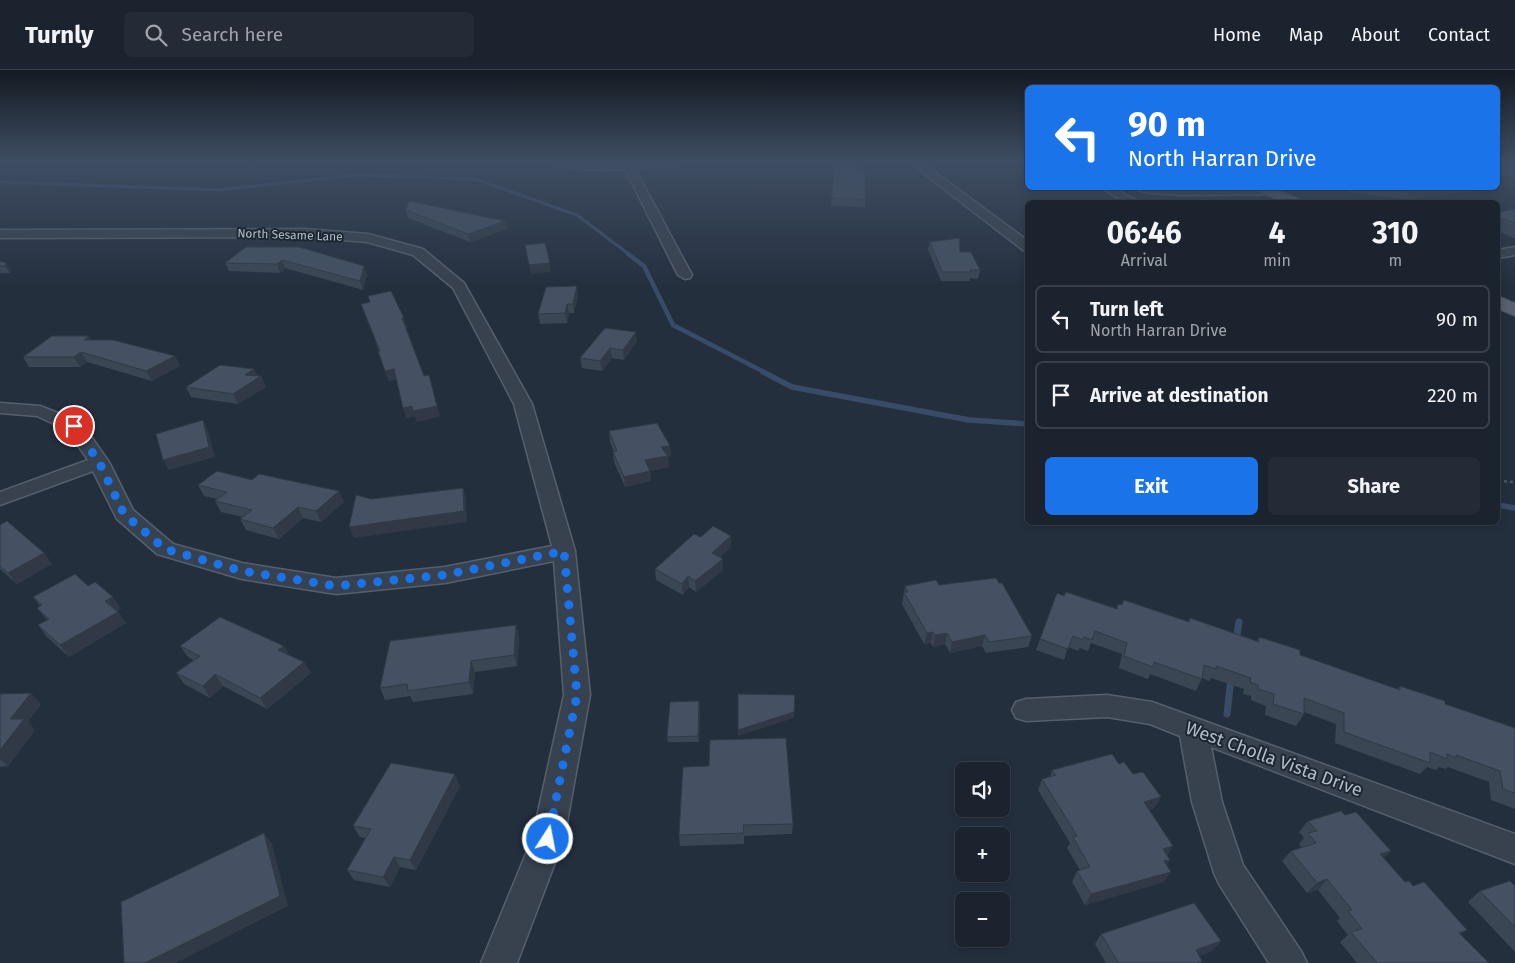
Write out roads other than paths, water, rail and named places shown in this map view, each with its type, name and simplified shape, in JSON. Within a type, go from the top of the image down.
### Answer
[{"type":"main road","points":[[1500,289],[1515,296]]},
{"type":"main road","points":[[1500,303],[1515,310]]},
{"type":"street","points":[[648,204],[685,275]]},
{"type":"street","points":[[970,204],[1025,245]]},
{"type":"street","name":"North Sesame Lane","points":[[0,234],[305,233],[368,238],[418,252],[459,286],[523,404],[564,551],[577,695],[548,839],[499,963]]},
{"type":"street","points":[[1500,254],[1515,251]]},
{"type":"street","points":[[0,408],[40,411],[74,426],[99,462],[124,514],[165,549],[242,571],[336,586],[444,575],[564,551]]},
{"type":"street","points":[[0,499],[99,462]]},
{"type":"street","name":"West Cholla Vista Drive","points":[[1026,710],[1107,706],[1152,713],[1515,849]]},
{"type":"street","points":[[1193,728],[1207,802],[1230,873],[1289,963]]},
{"type":"waterway","points":[[545,204],[577,215],[630,255]]},
{"type":"waterway","points":[[628,254],[644,266],[673,325],[766,373]]},
{"type":"waterway","points":[[763,372],[792,387],[969,420],[1025,424]]},
{"type":"waterway","points":[[1500,505],[1515,508]]},
{"type":"waterway","points":[[1236,641],[1239,622]]},
{"type":"waterway","points":[[1227,714],[1231,678]]}]
